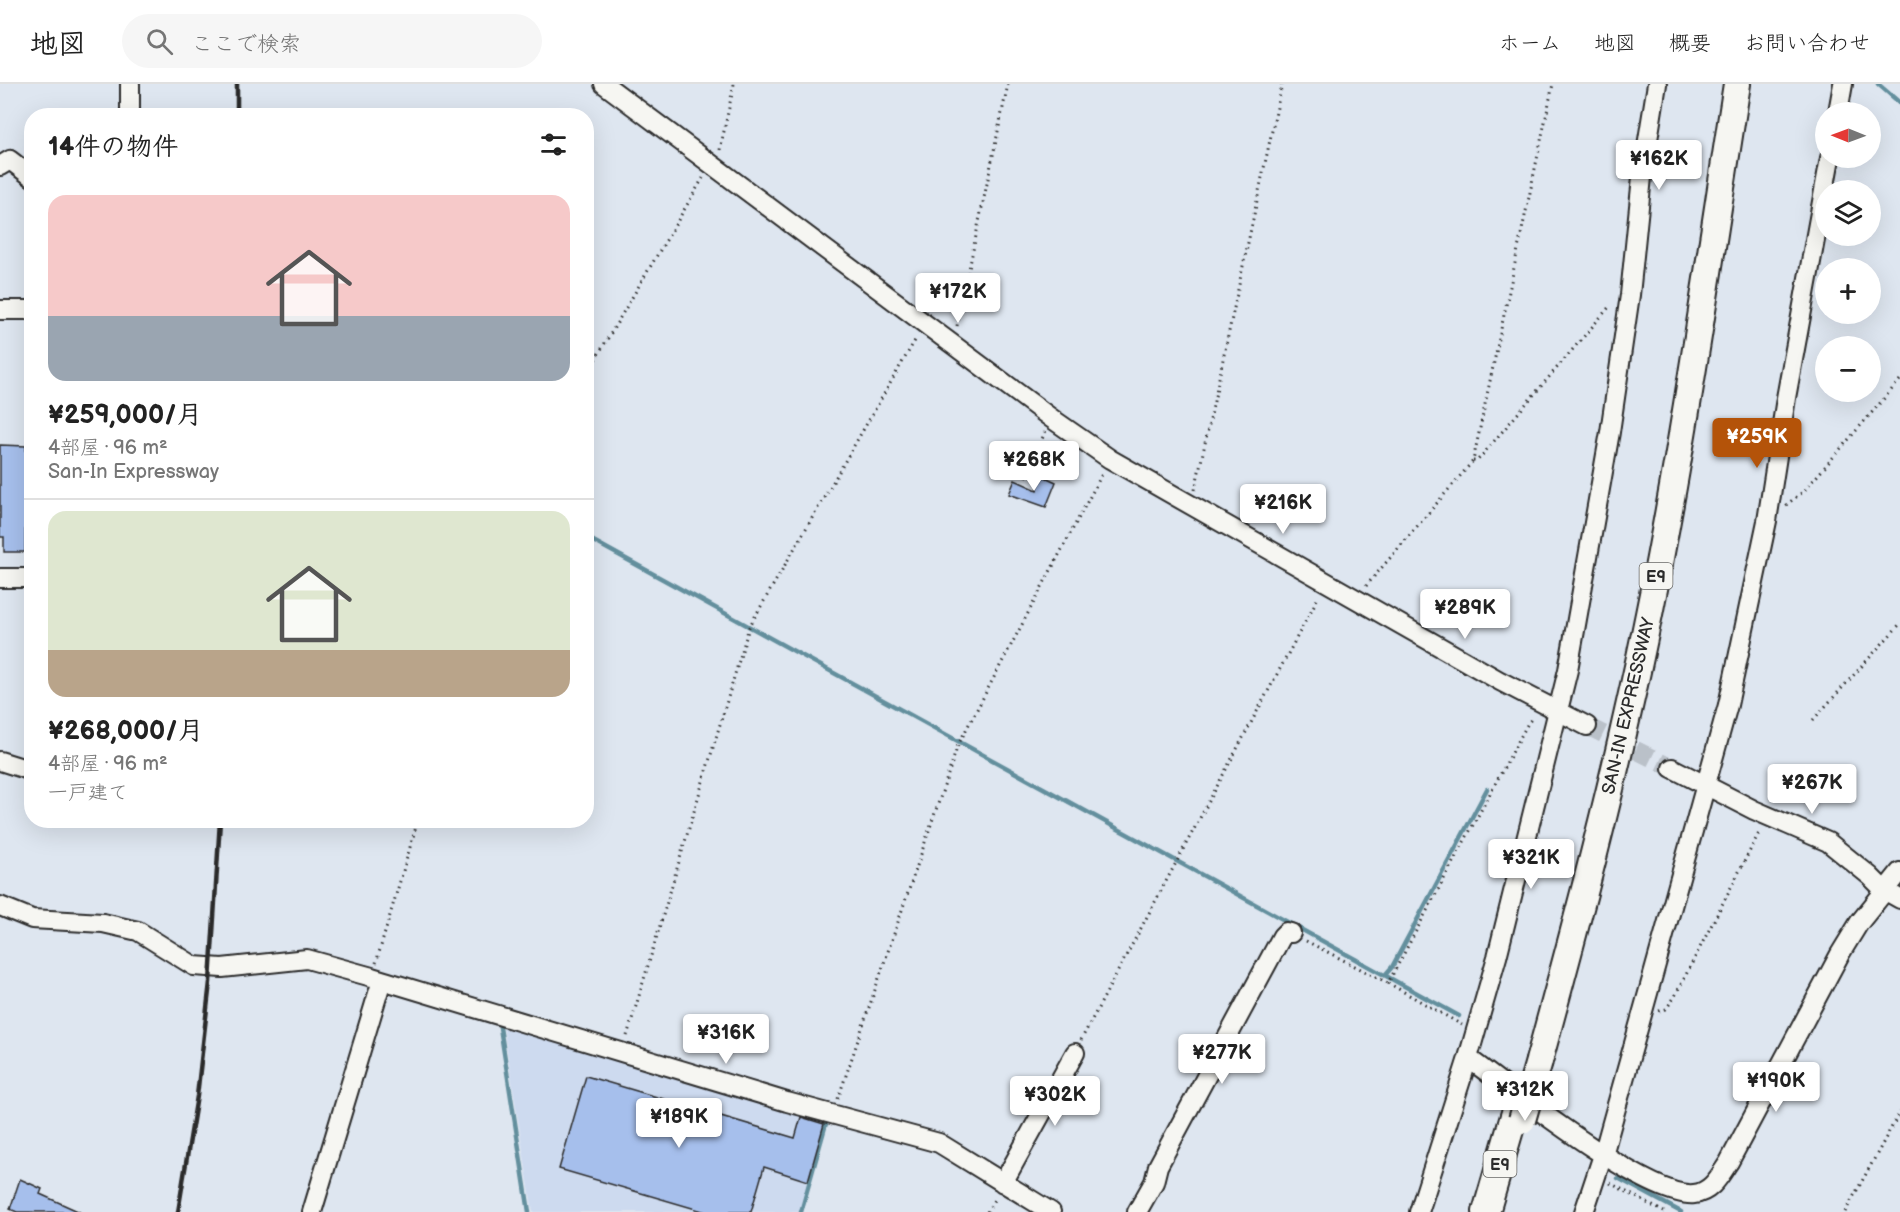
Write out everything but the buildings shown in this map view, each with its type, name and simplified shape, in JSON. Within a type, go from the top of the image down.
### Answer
[{"type":"highway","name":"SAN-IN EXPRESSWAY","points":[[1534,1060],[1618,713],[1647,573],[1668,458],[1727,84]]},
{"type":"highway","name":"SAN-IN EXPRESSWAY","points":[[1495,1212],[1518,1118],[1609,794],[1657,575],[1678,459],[1737,84]]},
{"type":"highway","name":"SAN-IN EXPRESSWAY","points":[[1486,1212],[1518,1118]]},
{"type":"street","points":[[130,84],[130,108]]},
{"type":"street","points":[[604,84],[926,322],[1051,418],[1110,459],[1587,726]]},
{"type":"street","points":[[1419,1212],[1476,1032],[1596,514],[1630,295],[1642,177],[1657,84]]},
{"type":"street","points":[[1840,102],[1843,84]]},
{"type":"street","points":[[0,166],[10,160],[24,171]]},
{"type":"street","points":[[1584,1212],[1603,1155],[1728,705],[1767,521],[1786,398],[1828,168]]},
{"type":"street","points":[[0,310],[24,310]]},
{"type":"street","points":[[0,578],[24,578]]},
{"type":"street","points":[[0,761],[24,768]]},
{"type":"street","points":[[1672,768],[1768,816],[1828,842],[1892,895]]},
{"type":"street","points":[[1468,1058],[1603,1155],[1662,1189],[1694,1194],[1710,1188],[1729,1162],[1840,954],[1859,923],[1892,895],[1900,872]]},
{"type":"street","points":[[0,906],[32,919],[103,923],[138,931],[194,966],[222,968],[307,959],[377,979],[833,1115],[939,1143],[1051,1212]]},
{"type":"street","points":[[1137,1212],[1154,1182],[1158,1166],[1282,936],[1286,932],[1291,933]]},
{"type":"street","points":[[312,1212],[377,979]]},
{"type":"street","points":[[1004,1183],[1074,1053]]},
{"type":"path","points":[[594,362],[719,154],[734,84]]},
{"type":"path","points":[[950,341],[955,334],[1008,84]]},
{"type":"path","points":[[1192,504],[1282,84]]},
{"type":"path","points":[[1355,598],[1473,460],[1553,84]]},
{"type":"path","points":[[1473,460],[1477,461],[1614,302],[1630,295]]},
{"type":"path","points":[[622,1052],[750,627],[926,322]]},
{"type":"path","points":[[1804,491],[1900,380]]},
{"type":"path","points":[[1026,477],[1051,418]]},
{"type":"path","points":[[833,1115],[958,745],[1110,459]]},
{"type":"path","points":[[1074,1053],[1327,581]]},
{"type":"path","points":[[1813,720],[1900,624]]},
{"type":"path","points":[[1388,983],[1528,723],[1552,708]]},
{"type":"path","points":[[1651,1010],[1663,1011],[1674,998],[1768,816]]},
{"type":"path","points":[[377,979],[416,828]]},
{"type":"path","points":[[1291,933],[1476,1032]]},
{"type":"path","points":[[1845,1212],[1900,1112]]},
{"type":"path","points":[[1609,1182],[1664,1212]]},
{"type":"shaded area","points":[[503,1026],[826,1121],[800,1212],[533,1212]]},
{"type":"waterway","points":[[1878,84],[1900,103]]},
{"type":"waterway","points":[[594,541],[1459,1016]]},
{"type":"waterway","points":[[1385,975],[1392,967],[1487,789]]},
{"type":"waterway","points":[[499,1021],[529,1212]]},
{"type":"waterway","points":[[801,1212],[827,1120],[824,1119]]},
{"type":"waterway","points":[[1618,1178],[1681,1212]]},
{"type":"tunnel","points":[[1587,726],[1672,768]]},
{"type":"railway","points":[[237,84],[237,108]]},
{"type":"railway","points":[[178,1212],[197,1096],[210,982],[220,828]]}]
